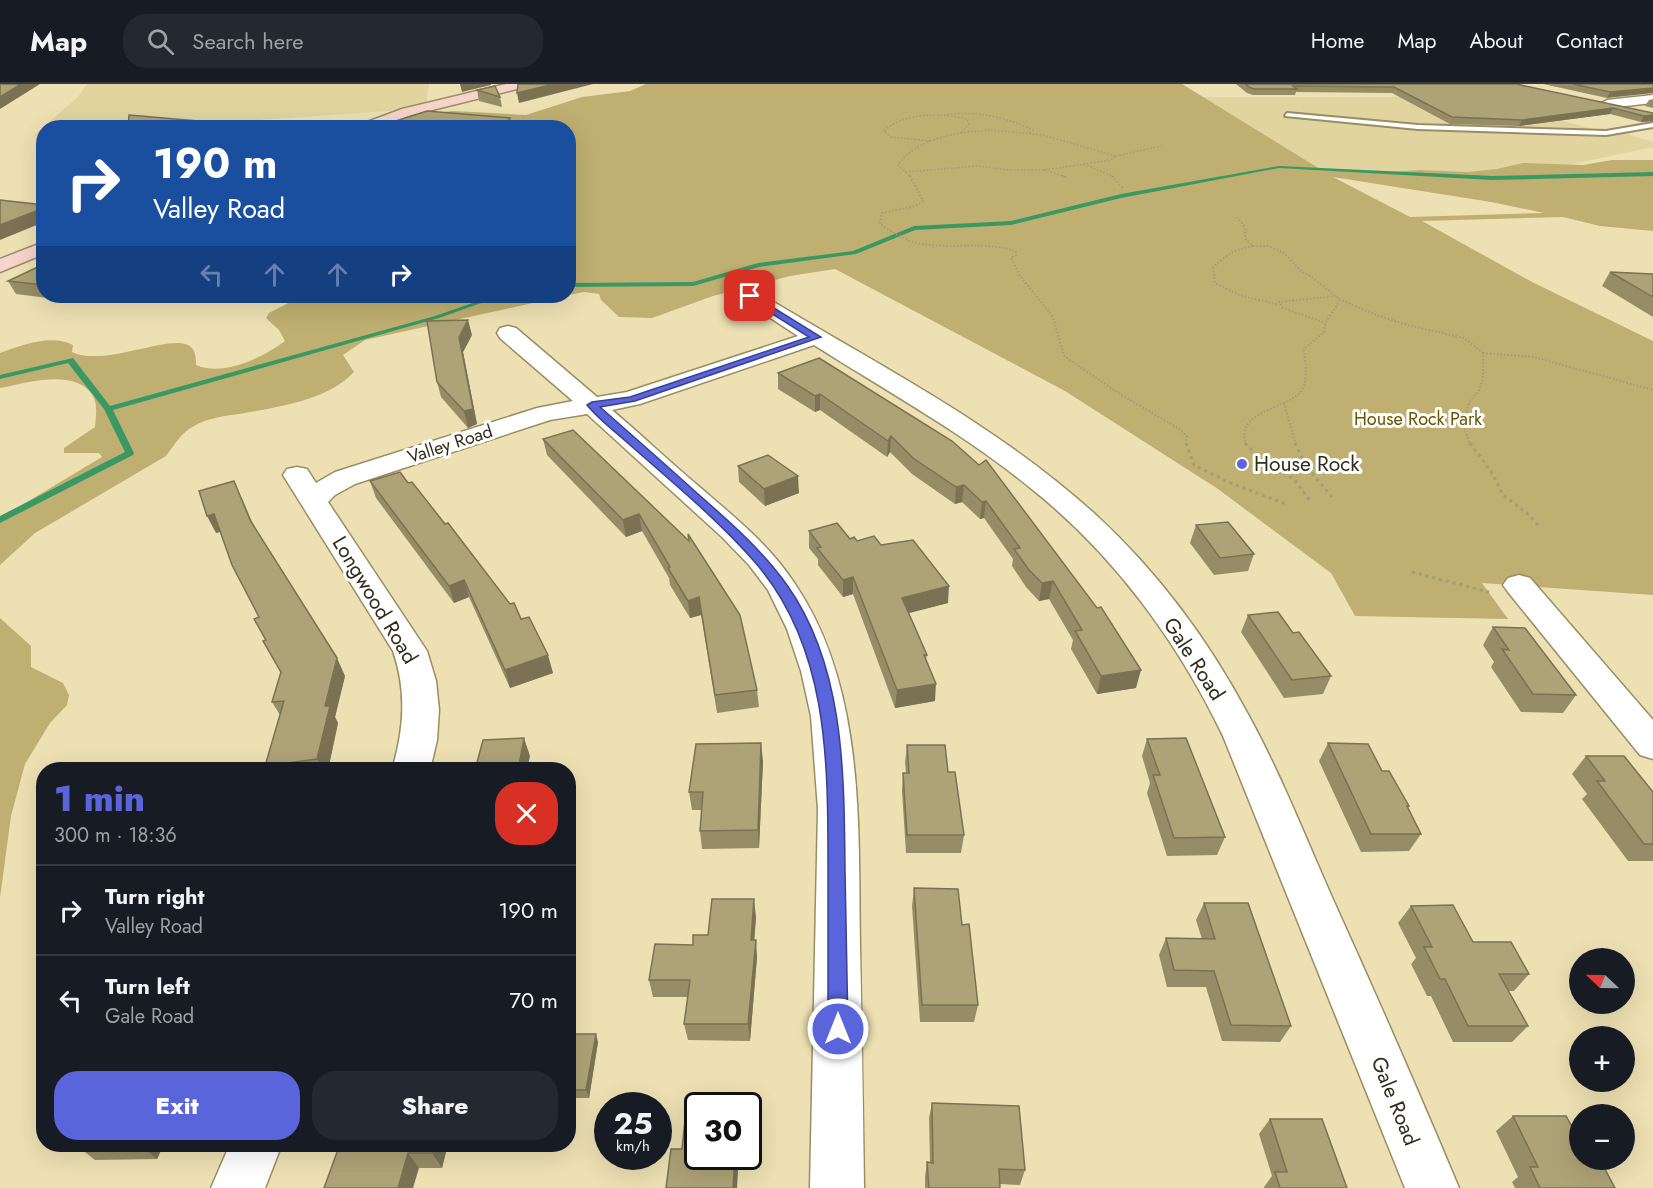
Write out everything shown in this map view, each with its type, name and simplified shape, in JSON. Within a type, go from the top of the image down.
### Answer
[{"type":"main road","points":[[381,120],[513,85]]},
{"type":"main road","points":[[1601,103],[1653,114]]},
{"type":"main road","points":[[0,266],[36,250]]},
{"type":"street","points":[[1601,103],[1653,99]]},
{"type":"street","name":"Gale Road","points":[[750,296],[942,414],[1014,462],[1052,491],[1090,525],[1125,563],[1172,623],[1231,716],[1263,784],[1431,1188]]},
{"type":"street","points":[[508,333],[729,528],[782,587],[804,627],[820,672],[831,727],[836,798],[837,1188]]},
{"type":"street","name":"Valley Road","points":[[306,488],[325,489],[345,478],[546,413],[632,399],[816,337]]},
{"type":"street","name":"Longwood Road","points":[[306,488],[410,651],[419,674],[422,704],[420,729],[413,762]]},
{"type":"street","points":[[1528,595],[1653,745]]},
{"type":"street","points":[[238,1188],[253,1152]]},
{"type":"lane","points":[[1287,116],[1418,127],[1606,133],[1653,124]]},
{"type":"path","points":[[932,141],[891,137],[884,131],[891,124],[900,120],[953,113],[973,114],[1011,122],[1033,130],[1025,133]]},
{"type":"path","points":[[941,116],[967,120],[969,124],[959,134]]},
{"type":"path","points":[[1116,156],[1059,138],[1003,131],[959,134],[932,141],[902,158],[898,165],[914,180],[923,201],[916,206],[901,207],[882,213],[880,224],[901,238],[935,246],[994,246],[1016,251],[1016,255],[1011,258],[1020,276],[1053,317],[1064,356],[1120,394],[1181,430],[1187,437],[1186,446],[1194,465],[1228,482],[1286,504]]},
{"type":"path","points":[[905,172],[977,166],[1009,170],[1044,170],[1111,160],[1116,156],[1161,146]]},
{"type":"path","points":[[1083,164],[1111,174],[1117,178],[1123,189]]},
{"type":"path","points":[[1044,170],[1069,178]]},
{"type":"path","points":[[1237,217],[1245,227],[1245,238],[1253,246]]},
{"type":"path","points":[[1323,322],[1279,305],[1239,295],[1215,283],[1213,268],[1218,260],[1236,250],[1253,246],[1277,249],[1302,272],[1338,297],[1376,315],[1464,338],[1483,353],[1555,362],[1653,390]]},
{"type":"path","points":[[1279,305],[1279,302],[1338,297]]},
{"type":"path","points":[[1310,501],[1294,479],[1249,452],[1244,443],[1244,429],[1250,420],[1292,398],[1306,382],[1304,349],[1324,332],[1323,322],[1339,303],[1338,297]]},
{"type":"path","points":[[1483,353],[1482,379],[1479,390],[1469,403],[1464,426],[1471,447],[1492,473],[1503,495],[1528,514],[1539,526]]},
{"type":"path","points":[[1284,403],[1293,438],[1306,466],[1332,497]]},
{"type":"path","points":[[1412,572],[1528,595]]},
{"type":"shaded area","points":[[87,84],[429,85],[426,102],[389,111],[256,120],[51,120],[78,97]]},
{"type":"shaded area","points":[[1201,97],[1472,97],[1601,131],[1653,120],[1653,128],[1627,134],[1653,142],[1653,147],[1502,179],[1329,175]]},
{"type":"green space","name":"House Rock Park","points":[[646,84],[1182,84],[1320,169],[1375,173],[1419,170],[1468,172],[1523,163],[1583,165],[1612,160],[1653,160],[1653,231],[1600,226],[1563,217],[1422,221],[1532,282],[1653,341],[1653,595],[1482,583],[1508,619],[1355,616],[1331,573],[1218,489],[1065,391],[835,269],[790,276],[713,296],[652,318],[619,317],[601,300],[599,294],[576,294],[576,120],[482,120],[442,115],[444,112],[453,111],[526,115],[582,97],[630,91]],"holes":[[[1333,177],[1491,202],[1544,213],[1410,217]]]},
{"type":"green space","points":[[288,303],[533,303],[365,340],[343,355],[354,372],[343,382],[330,390],[301,401],[216,418],[194,426],[182,435],[166,456],[35,533],[0,565],[0,518],[102,457],[99,453],[64,453],[64,448],[95,427],[96,406],[92,394],[84,386],[61,379],[0,388],[0,353],[27,344],[55,340],[73,345],[72,352],[86,356],[102,356],[170,343],[183,343],[193,349],[196,365],[218,369],[255,359],[285,341],[279,330],[266,318],[269,313]]},
{"type":"green space","points":[[0,618],[31,646],[31,667],[63,683],[69,695],[67,705],[50,723],[25,764],[11,816],[0,898]]},
{"type":"building","points":[[0,84],[21,84],[0,97]]},
{"type":"building","points":[[518,84],[554,84],[517,93]]},
{"type":"building","points":[[1245,84],[1516,84],[1653,113],[1653,115],[1644,116],[1613,108],[1522,120],[1452,117],[1394,87],[1293,86],[1297,89],[1254,89]]},
{"type":"building","points":[[1573,84],[1653,84],[1653,88],[1610,92]]},
{"type":"building","points":[[495,86],[500,97],[477,90]]},
{"type":"building","points":[[427,111],[510,118],[509,120],[399,120]]},
{"type":"building","points":[[129,115],[187,120],[129,120]]},
{"type":"building","points":[[0,200],[36,204],[36,211],[0,225]]},
{"type":"building","points":[[36,268],[36,284],[8,281]]},
{"type":"building","points":[[1610,272],[1653,274],[1653,297]]},
{"type":"building","points":[[468,320],[459,337],[473,409],[464,411],[437,382],[427,321]]},
{"type":"building","points":[[819,358],[952,441],[979,465],[986,460],[1097,608],[1101,607],[1141,670],[1101,676],[1075,631],[1082,630],[1053,581],[1042,583],[1029,570],[1014,549],[1020,548],[986,501],[982,502],[964,485],[956,487],[913,458],[891,436],[888,441],[820,394],[815,396],[778,373]]},
{"type":"building","points":[[573,430],[689,541],[688,534],[740,615],[757,690],[715,695],[699,597],[688,601],[639,514],[623,520],[543,439]]},
{"type":"building","points":[[768,455],[798,476],[764,489],[738,466]]},
{"type":"building","points":[[400,472],[408,483],[412,482],[445,524],[448,523],[510,604],[514,603],[521,619],[529,617],[548,655],[505,670],[464,580],[449,586],[370,481]]},
{"type":"building","points":[[234,481],[250,520],[337,658],[325,706],[330,706],[317,759],[266,762],[284,701],[272,702],[281,672],[263,641],[266,640],[254,619],[259,617],[232,565],[214,514],[207,516],[199,491]]},
{"type":"building","points":[[1228,522],[1254,554],[1220,558],[1196,525]]},
{"type":"building","points":[[837,523],[850,539],[854,537],[857,541],[874,536],[881,545],[913,540],[949,586],[902,598],[927,655],[924,655],[936,684],[897,690],[853,577],[843,580],[817,548],[821,547],[809,531]]},
{"type":"building","points":[[1278,612],[1293,633],[1299,632],[1331,676],[1292,680],[1248,615]]},
{"type":"building","points":[[1493,627],[1525,628],[1576,695],[1533,694],[1502,649],[1509,650]]},
{"type":"building","points":[[524,738],[520,762],[477,762],[483,740]]},
{"type":"building","points":[[1186,738],[1225,837],[1174,838],[1153,775],[1160,775],[1147,739]]},
{"type":"building","points":[[761,743],[758,830],[700,831],[703,792],[689,792],[696,744]]},
{"type":"building","points":[[1328,743],[1368,744],[1382,771],[1389,771],[1409,806],[1407,806],[1421,834],[1371,834]]},
{"type":"building","points":[[907,745],[945,745],[948,772],[955,772],[964,835],[907,835],[903,773],[909,773]]},
{"type":"building","points":[[1586,756],[1624,756],[1653,792],[1653,844],[1644,844],[1597,781],[1605,781]]},
{"type":"building","points":[[914,888],[958,889],[962,925],[969,924],[978,1005],[922,1005]]},
{"type":"building","points":[[712,899],[754,899],[751,940],[756,940],[748,1024],[684,1024],[690,980],[649,980],[655,944],[693,945],[693,935],[708,935]]},
{"type":"building","points":[[1204,903],[1248,903],[1291,1026],[1231,1025],[1214,971],[1174,970],[1166,938],[1215,939]]},
{"type":"building","points":[[1453,905],[1473,942],[1511,942],[1529,974],[1499,974],[1528,1026],[1468,1026],[1445,979],[1440,979],[1424,947],[1432,947],[1411,906]]},
{"type":"building","points":[[576,1034],[596,1034],[586,1090],[576,1090]]},
{"type":"building","points":[[932,1103],[1019,1106],[1025,1170],[999,1169],[1000,1188],[929,1188],[927,1162],[933,1163]]},
{"type":"building","points":[[1513,1116],[1566,1116],[1569,1121],[1569,1170],[1605,1170],[1615,1188],[1540,1188],[1530,1167],[1538,1167]]},
{"type":"building","points":[[1270,1119],[1322,1119],[1347,1188],[1280,1188],[1275,1172],[1287,1172]]},
{"type":"building","points":[[684,1130],[684,1170],[734,1170],[733,1188],[666,1188],[668,1170],[672,1170],[672,1149],[682,1149]]},
{"type":"building","points":[[337,1152],[432,1152],[408,1153],[398,1188],[324,1188]]},
{"type":"waterway","points":[[576,285],[693,284],[758,265],[854,253],[914,228],[1011,223],[1121,196],[1279,167],[1492,178],[1653,174]]},
{"type":"waterway","points":[[108,409],[437,317],[478,303]]},
{"type":"waterway","points":[[0,377],[70,360],[108,409]]},
{"type":"waterway","points":[[0,520],[130,453],[108,409]]},
{"type":"place","name":"House Rock","points":[[1242,464]]},
{"type":"route","points":[[750,296],[816,337],[632,399],[592,405],[729,528],[758,558],[782,587],[804,627],[820,672],[831,727],[836,798],[838,1029]]}]
